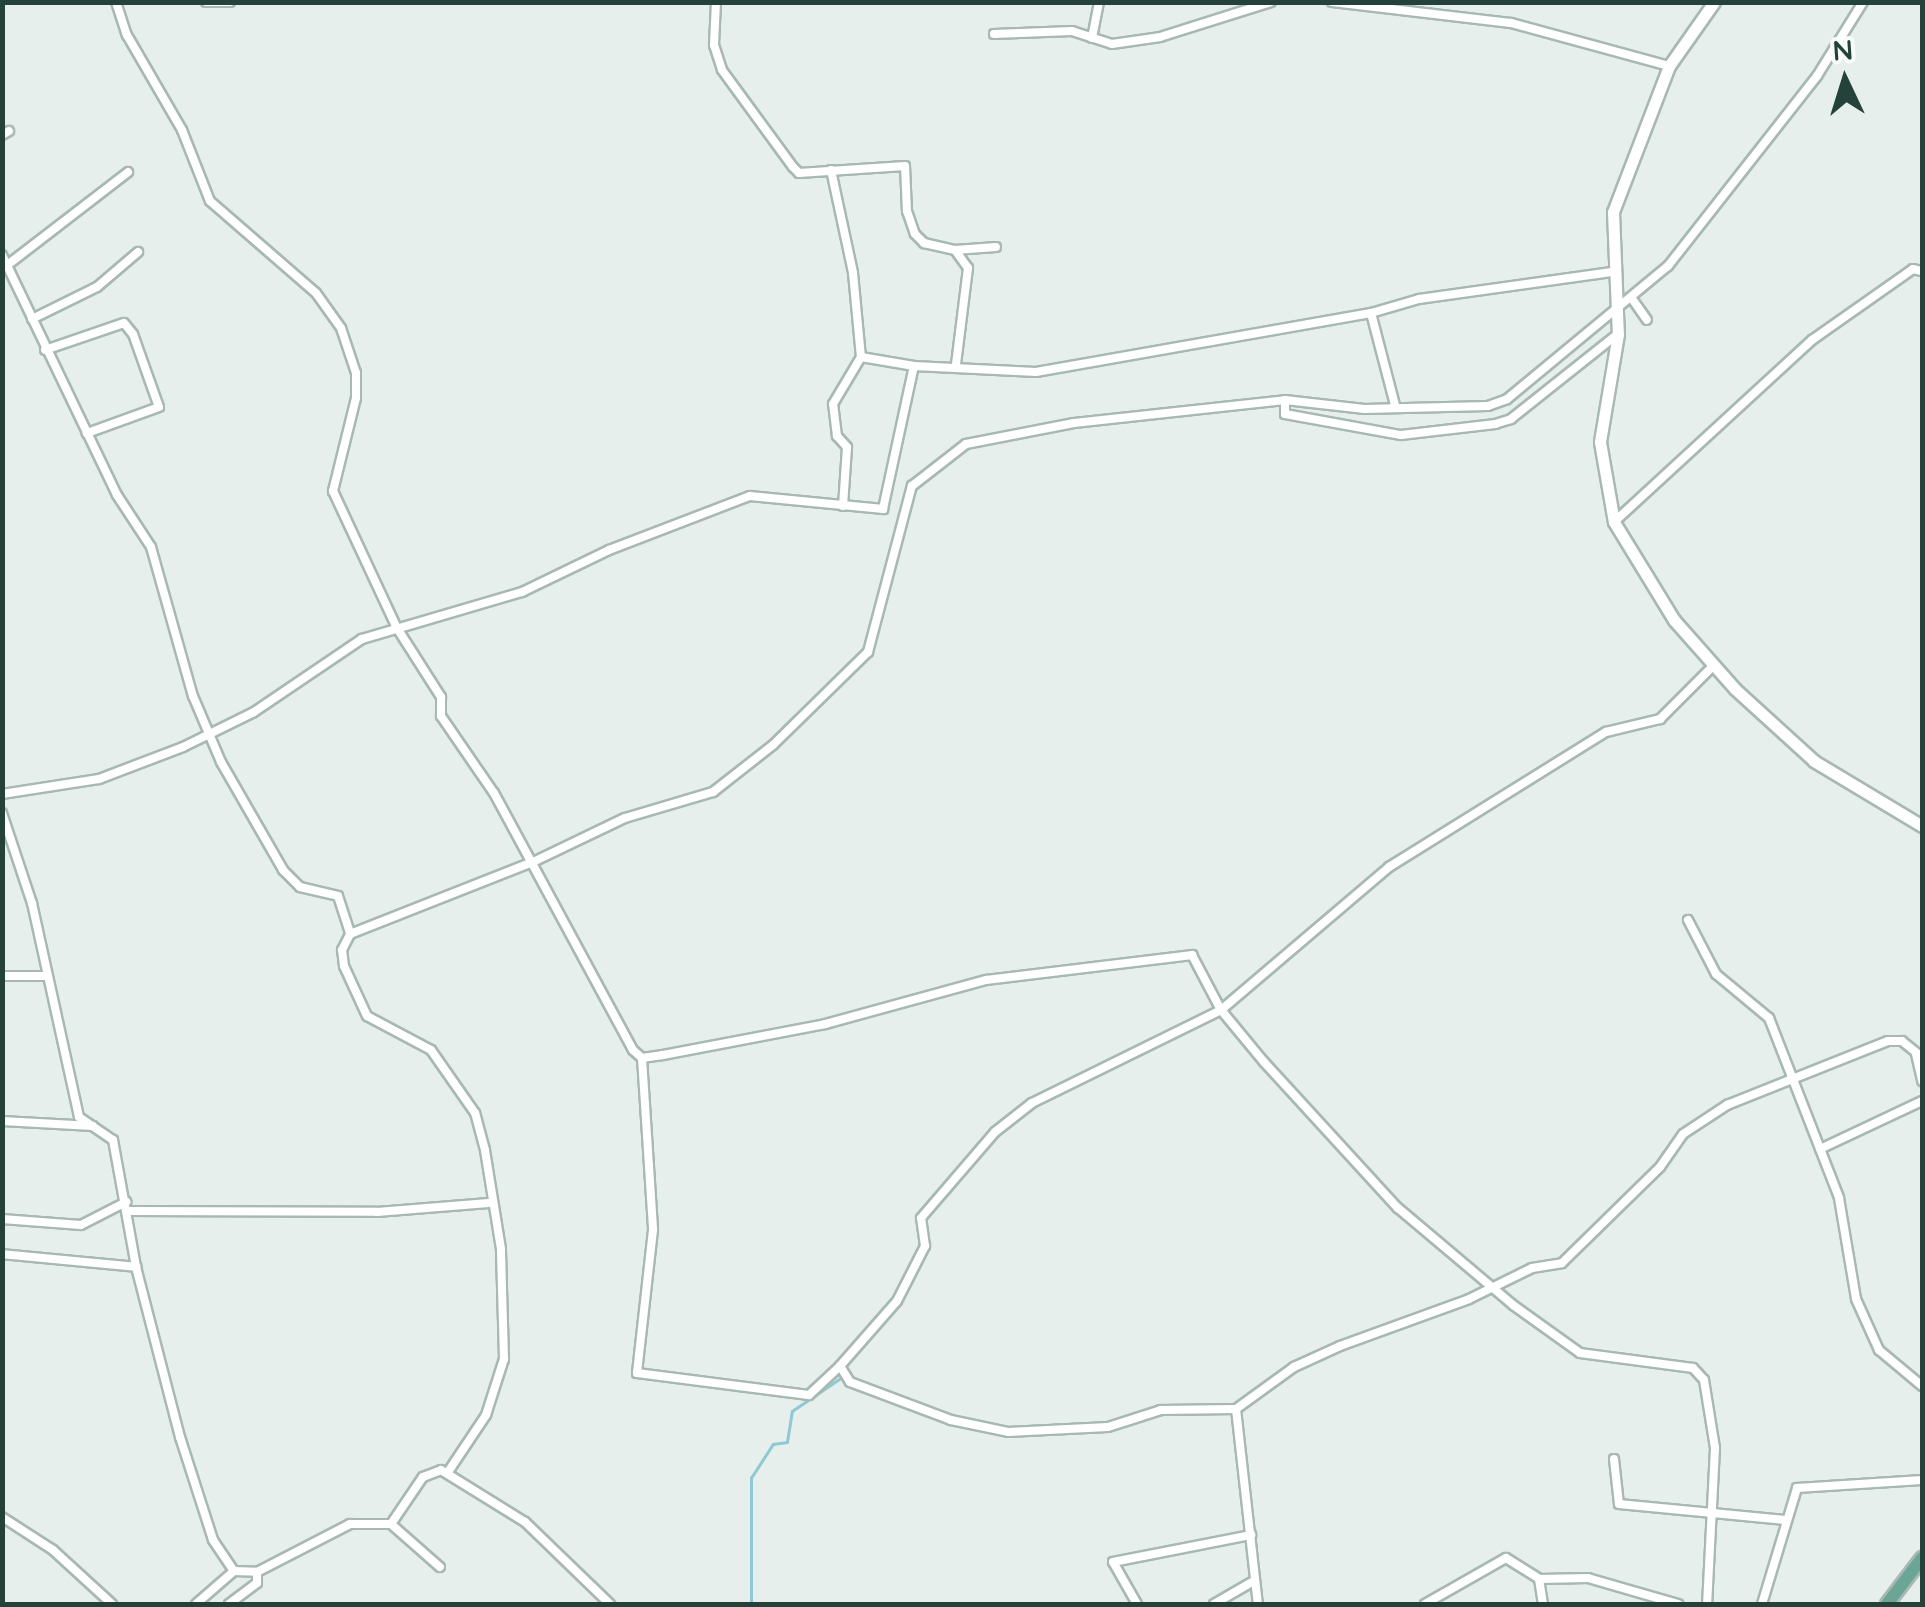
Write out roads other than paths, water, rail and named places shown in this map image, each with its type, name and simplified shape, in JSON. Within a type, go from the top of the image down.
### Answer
[{"type":"main road","points":[[1714,2],[1668,66],[1612,212],[1617,271],[1614,316],[1618,334],[1600,442],[1614,522],[1674,620],[1714,665],[1814,761],[1920,821]]},
{"type":"main road","points":[[1888,1604],[1922,1558]]},
{"type":"street","points":[[116,2],[210,200],[316,293],[342,328],[356,373],[356,398],[333,491],[397,628],[441,697],[440,712],[533,862],[625,1038],[642,1058],[653,1214],[637,1373],[809,1395],[897,1301],[924,1246],[921,1218],[995,1132],[1032,1103],[1221,1010],[1389,868],[1606,732],[1660,719],[1714,665]]},
{"type":"street","points":[[206,2],[230,2]]},
{"type":"street","points":[[716,2],[714,45],[732,90],[799,173],[902,163],[916,234],[924,243],[956,250],[996,246]]},
{"type":"street","points":[[1092,38],[1099,2]]},
{"type":"street","points":[[994,34],[1072,32],[1112,44],[1160,38],[1271,2]]},
{"type":"street","points":[[1332,2],[1511,24],[1668,66]]},
{"type":"street","points":[[448,1472],[486,1415],[504,1360],[501,1249],[475,1113],[431,1050],[367,1016],[344,966],[342,950],[350,934],[533,862],[624,818],[713,792],[856,668],[878,634],[912,486],[966,444],[1074,423],[1285,400],[1356,409],[1499,402],[1614,316],[1668,266],[1787,115],[1864,2]]},
{"type":"street","points":[[831,170],[853,273],[861,357],[834,404],[838,436],[847,447],[843,506]]},
{"type":"street","points":[[10,263],[128,172]]},
{"type":"street","points":[[956,250],[968,268],[956,365]]},
{"type":"street","points":[[32,319],[96,287],[138,252]]},
{"type":"street","points":[[2,255],[10,263],[45,350],[87,433],[151,547],[208,736],[283,870],[300,887],[338,896],[350,934]]},
{"type":"street","points":[[1614,522],[1812,340],[1913,269],[1922,272]]},
{"type":"street","points":[[861,357],[914,366],[956,365],[1036,372],[1371,313],[1419,300],[1617,271]]},
{"type":"street","points":[[1633,300],[1647,320]]},
{"type":"street","points":[[1371,313],[1395,405]]},
{"type":"street","points":[[45,350],[124,323],[134,334],[159,407],[87,433]]},
{"type":"street","points":[[1285,400],[1284,414],[1401,434],[1495,424],[1511,419],[1618,334]]},
{"type":"street","points":[[882,508],[914,366]]},
{"type":"street","points":[[2,794],[99,778],[208,736],[298,685],[344,649],[397,628],[522,592],[596,555],[750,496],[905,510]]},
{"type":"street","points":[[2,813],[32,902],[45,976],[72,1064],[78,1116],[114,1140],[136,1267],[199,1500],[222,1560],[234,1571],[257,1572],[328,1531],[391,1524],[440,1567]]},
{"type":"street","points":[[1688,920],[1716,974],[1769,1018],[1839,1198],[1856,1300],[1879,1350],[1922,1386]]},
{"type":"street","points":[[642,1058],[825,1024],[986,980],[1192,955],[1221,1010],[1398,1208],[1493,1287],[1580,1353],[1694,1368],[1709,1397],[1715,1448],[1707,1511],[1708,1604]]},
{"type":"street","points":[[2,976],[45,976]]},
{"type":"street","points":[[840,1366],[850,1382],[951,1420],[1008,1432],[1108,1427],[1161,1410],[1236,1409],[1294,1367],[1532,1268],[1562,1263],[1660,1168],[1683,1134],[1790,1076],[1888,1041],[1902,1041],[1919,1056],[1922,1081]]},
{"type":"street","points":[[1820,1148],[1922,1101]]},
{"type":"street","points":[[2,1121],[93,1126]]},
{"type":"street","points":[[2,1219],[81,1224],[127,1207],[378,1212],[489,1202]]},
{"type":"street","points":[[2,1254],[136,1267]]},
{"type":"street","points":[[1236,1409],[1251,1534],[1252,1582],[1258,1604]]},
{"type":"street","points":[[1614,1459],[1619,1504],[1785,1520]]},
{"type":"street","points":[[391,1524],[423,1477],[448,1472],[525,1522],[610,1604]]},
{"type":"street","points":[[1762,1604],[1785,1520],[1802,1485],[1922,1480]]},
{"type":"street","points":[[2,1518],[53,1550],[112,1604]]},
{"type":"street","points":[[1137,1604],[1113,1562],[1251,1534]]},
{"type":"street","points":[[1425,1604],[1443,1600],[1506,1558],[1540,1579],[1588,1578],[1678,1604]]},
{"type":"street","points":[[196,1604],[234,1571]]},
{"type":"street","points":[[230,1604],[257,1584],[257,1572]]},
{"type":"street","points":[[1540,1579],[1543,1604]]},
{"type":"street","points":[[1214,1604],[1252,1582]]},
{"type":"waterway","points":[[751,1604],[751,1478],[773,1444],[787,1442],[792,1411],[839,1379]]}]
